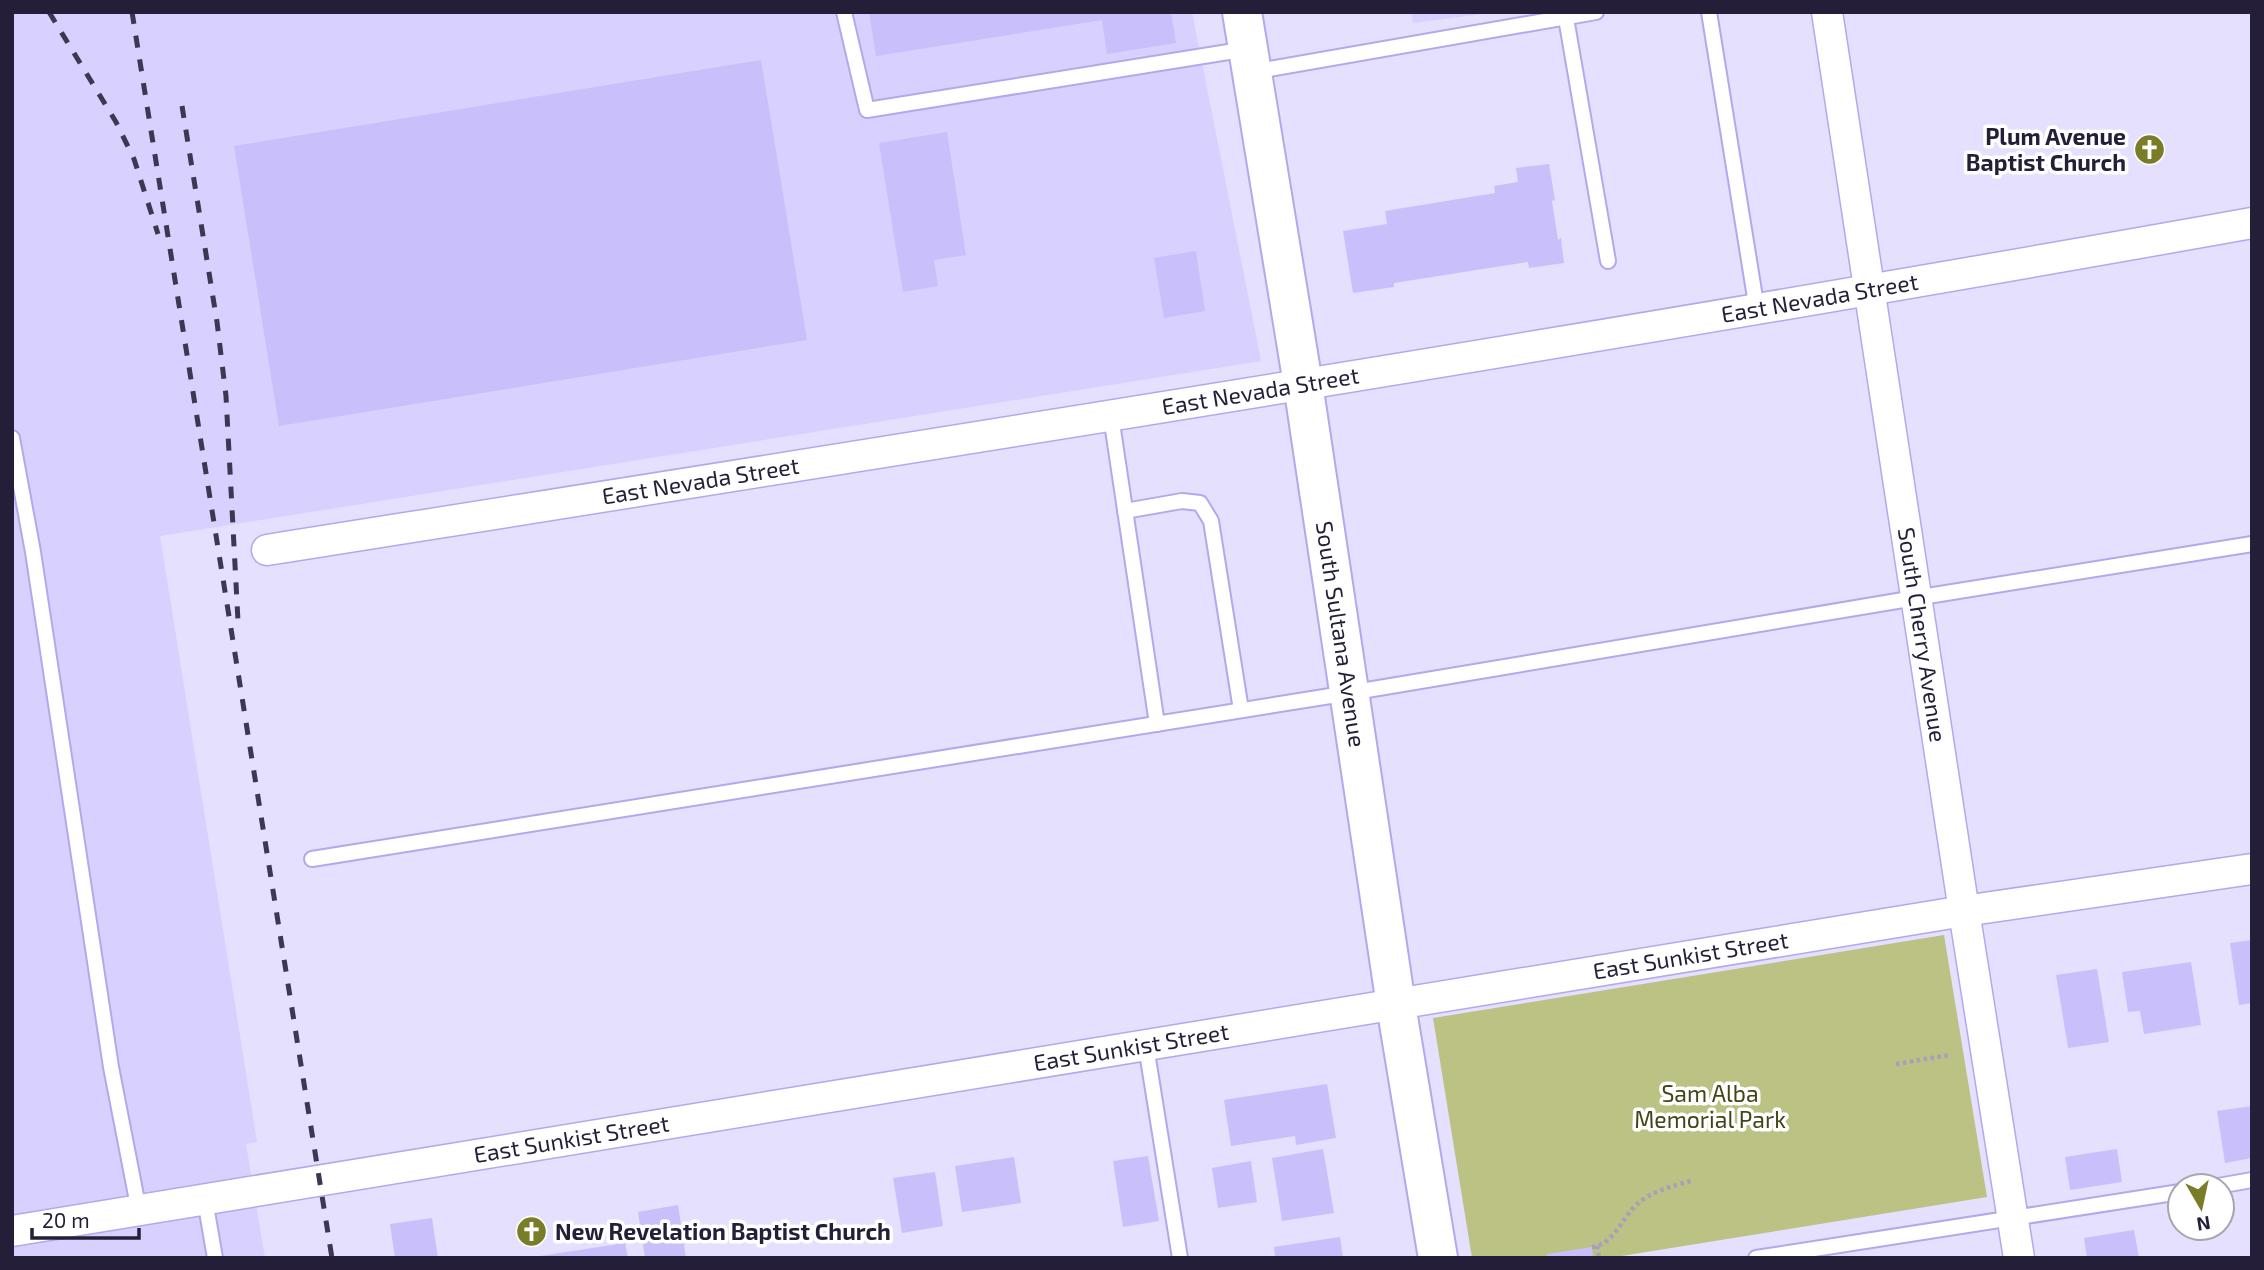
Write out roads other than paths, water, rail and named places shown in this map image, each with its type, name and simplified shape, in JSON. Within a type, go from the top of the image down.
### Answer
[{"type":"street","name":"South Cherry Avenue","points":[[1827,12],[2019,1258]]},
{"type":"street","name":"South Sultana Avenue","points":[[1247,45],[1303,384],[1396,1005],[1438,1258]]},
{"type":"street","name":"East Nevada Street","points":[[267,550],[1758,310],[2252,223]]},
{"type":"street","name":"East Sunkist Street","points":[[12,1231],[1964,911],[2252,869]]},
{"type":"lane","points":[[844,12],[867,110],[1247,45],[1566,18],[1596,12]]},
{"type":"lane","points":[[1709,12],[1758,310]]},
{"type":"lane","points":[[1566,18],[1608,261]]},
{"type":"lane","points":[[1111,415],[1157,723]]},
{"type":"lane","points":[[12,438],[33,552],[111,1067],[139,1211]]},
{"type":"lane","points":[[1125,512],[1182,501],[1200,503],[1211,521],[1241,710]]},
{"type":"lane","points":[[312,859],[1349,693],[1916,597],[2252,544]]},
{"type":"lane","points":[[1146,1045],[1180,1258]]},
{"type":"lane","points":[[1756,1258],[2166,1194]]},
{"type":"lane","points":[[205,1200],[215,1258]]},
{"type":"railway","points":[[49,12],[116,122],[134,159],[158,234]]},
{"type":"railway","points":[[132,12],[332,1258]]},
{"type":"railway","points":[[182,106],[217,322],[226,396],[238,621]]},
{"type":"place","name":"Plum Avenue Baptist Church","points":[[2149,150]]},
{"type":"place","name":"New Revelation Baptist Church","points":[[532,1232]]},
{"type":"park label","name":"Sam Alba Memorial Park","points":[[1710,1107]]}]
